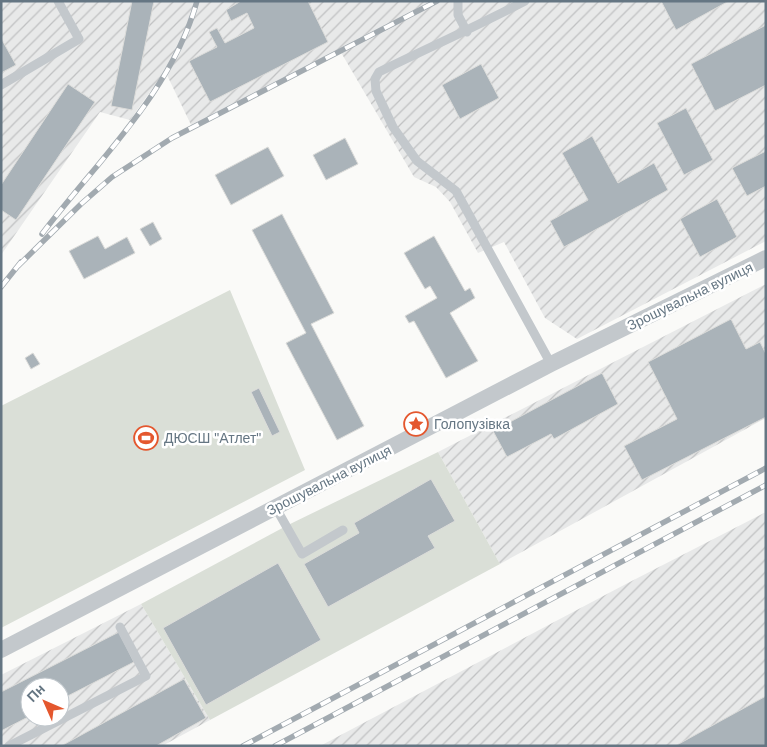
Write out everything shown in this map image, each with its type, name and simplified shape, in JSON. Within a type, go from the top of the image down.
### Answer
[{"type":"street","name":"Зрошувальна вулиця","points":[[1,650],[551,364],[766,258]]},
{"type":"lane","points":[[1,85],[79,39],[58,1]]},
{"type":"lane","points":[[458,1],[458,15],[467,32]]},
{"type":"lane","points":[[525,1],[467,32],[452,36],[379,72],[375,79],[376,92],[394,127],[417,161],[456,191],[551,364]]},
{"type":"lane","points":[[276,508],[302,554],[343,530]]},
{"type":"lane","points":[[9,746],[146,676],[120,627]]},
{"type":"shaded area","points":[[1,1],[766,1],[766,241],[577,339],[545,318],[504,242],[478,253],[450,202],[436,187],[414,177],[339,49],[193,129],[165,71],[130,120],[100,112],[1,255]]},
{"type":"shaded area","points":[[766,284],[766,418],[500,564],[438,452]]},
{"type":"shaded area","name":"ДЮСШ \"Атлет\"","points":[[230,290],[305,470],[1,628],[1,406]]},
{"type":"shaded area","points":[[438,452],[500,564],[210,720],[141,604],[288,525]]},
{"type":"shaded area","points":[[766,512],[766,746],[320,746],[624,585]]},
{"type":"shaded area","points":[[141,604],[210,720],[162,746],[1,746],[1,675]]},
{"type":"building","points":[[132,1],[154,1],[132,110],[111,106]]},
{"type":"building","points":[[241,1],[308,1],[328,42],[210,102],[189,61],[217,47],[209,32],[217,28],[225,43],[254,28],[247,13],[231,21],[226,10]]},
{"type":"building","points":[[661,1],[729,1],[676,30]]},
{"type":"building","points":[[766,25],[766,85],[715,111],[691,64]]},
{"type":"building","points":[[1,38],[16,65],[1,73]]},
{"type":"building","points":[[481,64],[499,98],[460,119],[442,85]]},
{"type":"building","points":[[68,84],[95,102],[16,220],[1,210],[1,185]]},
{"type":"building","points":[[686,108],[713,160],[684,175],[657,123]]},
{"type":"building","points":[[592,136],[618,183],[654,163],[668,190],[564,247],[550,221],[588,200],[562,153]]},
{"type":"building","points":[[345,138],[358,164],[326,180],[313,155]]},
{"type":"building","points":[[268,147],[284,176],[231,205],[215,175]]},
{"type":"building","points":[[766,151],[766,186],[747,196],[732,168]]},
{"type":"building","points":[[717,199],[737,237],[700,257],[680,219]]},
{"type":"building","points":[[282,214],[334,313],[311,324],[364,426],[337,440],[286,343],[306,333],[252,230]]},
{"type":"building","points":[[153,222],[162,239],[150,246],[140,229]]},
{"type":"building","points":[[98,236],[105,249],[127,237],[135,253],[84,279],[69,251]]},
{"type":"building","points":[[434,236],[465,291],[470,288],[475,298],[450,313],[478,361],[446,378],[414,321],[409,323],[405,316],[437,298],[430,286],[425,289],[404,253]]},
{"type":"building","points":[[731,319],[746,349],[760,342],[766,354],[766,417],[642,480],[624,446],[677,419],[648,362]]},
{"type":"building","points":[[33,353],[40,364],[31,369],[25,358]]},
{"type":"building","points":[[602,373],[618,404],[554,439],[551,434],[507,457],[493,431]]},
{"type":"building","points":[[259,388],[280,432],[272,436],[251,392]]},
{"type":"building","points":[[431,479],[455,521],[428,536],[435,548],[328,607],[304,564],[359,533],[354,523]]},
{"type":"building","points":[[278,563],[321,640],[206,705],[163,628]]},
{"type":"building","points":[[119,632],[134,662],[70,695],[70,677],[30,677]]},
{"type":"building","points":[[184,679],[206,718],[156,746],[61,746]]},
{"type":"building","points":[[20,682],[20,721],[1,731],[1,692]]},
{"type":"building","points":[[766,696],[766,746],[675,746]]},
{"type":"railway","points":[[42,234],[131,124],[151,95],[170,66],[185,34],[197,1]]},
{"type":"railway","points":[[18,266],[81,204],[112,177],[172,138],[437,1]]},
{"type":"railway","points":[[1,287],[21,262]]},
{"type":"railway","points":[[243,746],[766,468]]},
{"type":"railway","points":[[275,746],[766,485]]},
{"type":"place","name":"Голопузівка","points":[[416,424]]},
{"type":"place","name":"ДЮСШ \"Атлет\"","points":[[146,438]]}]
